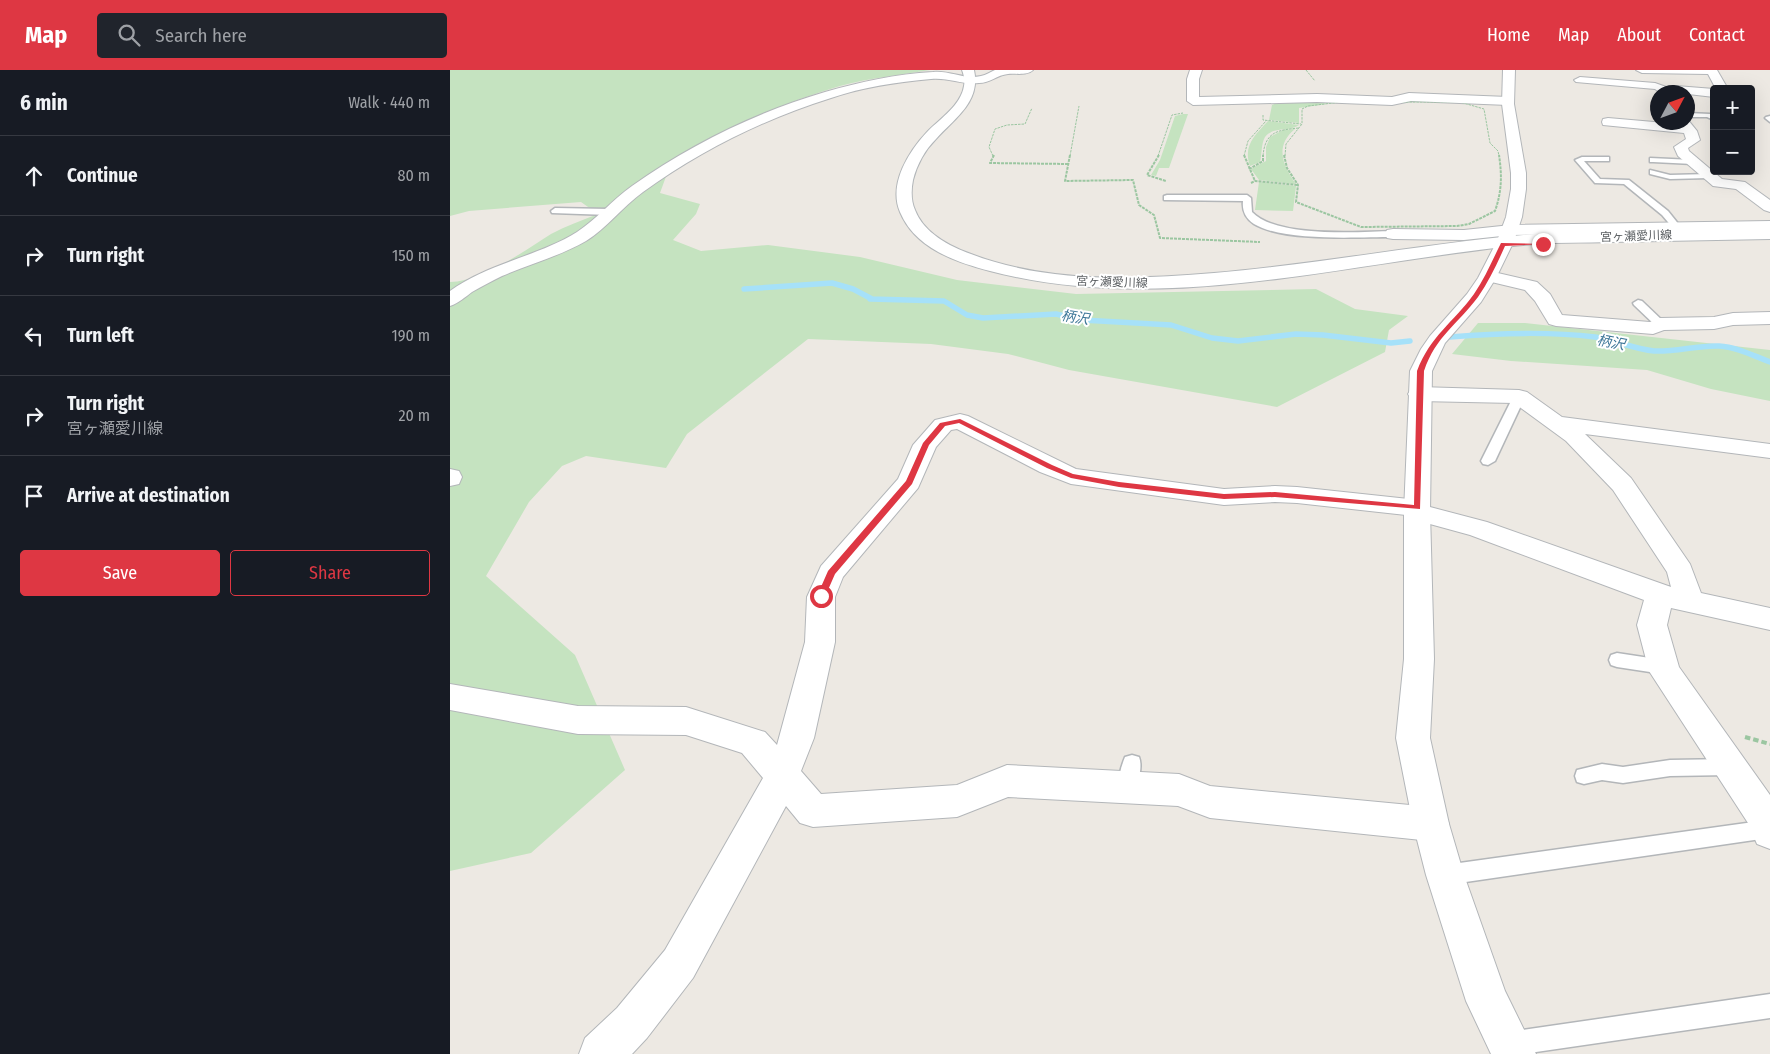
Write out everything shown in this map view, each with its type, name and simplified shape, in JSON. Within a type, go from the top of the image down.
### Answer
[{"type":"street","points":[[450,300],[459,288],[575,240],[594,228],[609,212],[646,183],[701,150],[747,126],[818,96],[866,84],[931,74],[969,75],[990,78],[1003,71],[1027,70]]},
{"type":"street","points":[[1196,70],[1193,79],[1193,101],[1317,98],[1392,101],[1404,100],[1408,97],[1508,101]]},
{"type":"street","points":[[1509,70],[1508,101],[1519,182],[1518,204],[1507,237],[1489,276],[1475,297],[1427,353],[1420,371],[1417,510],[1419,659],[1413,738],[1431,824],[1445,875],[1487,1000],[1511,1049]]},
{"type":"street","points":[[1642,70],[1712,71],[1720,85]]},
{"type":"street","name":"宮ヶ瀬愛川線","points":[[969,75],[970,86],[966,95],[949,120],[924,144],[905,179],[903,196],[907,212],[917,227],[934,243],[963,258],[1006,271],[1053,279],[1106,283],[1158,283],[1211,280],[1364,262],[1444,250],[1507,237],[1770,240]]},
{"type":"street","points":[[1587,80],[1650,86]]},
{"type":"street","points":[[1695,92],[1710,93]]},
{"type":"street","name":"宮ヶ瀬愛川線","points":[[923,181],[925,172],[942,144],[949,120]]},
{"type":"street","points":[[1616,122],[1650,122]]},
{"type":"street","points":[[1690,130],[1693,140],[1680,149],[1694,169],[1706,180],[1740,185],[1770,207]]},
{"type":"street","points":[[1755,197],[1748,200],[1770,218]]},
{"type":"street","name":"宮ヶ瀬愛川線","points":[[937,224],[955,238],[990,254],[1052,269],[1088,272],[1164,273],[1363,251],[1444,250]]},
{"type":"street","points":[[1393,234],[1507,237],[1676,226],[1770,226]]},
{"type":"street","name":"宮ヶ瀬愛川線","points":[[1507,237],[1536,239],[1668,234],[1770,234]]},
{"type":"street","points":[[1489,276],[1531,286],[1543,298],[1556,320],[1653,328],[1660,324],[1714,323],[1733,319],[1770,318]]},
{"type":"street","points":[[1419,394],[1519,397],[1574,436],[1622,484],[1680,571],[1675,598],[1652,625],[1663,667],[1762,813],[1769,831]]},
{"type":"street","points":[[602,1054],[632,1023],[679,964],[774,794],[797,738],[820,642],[821,596],[831,573],[909,482],[925,445],[943,425],[960,421],[1049,467],[1071,476],[1224,497],[1282,494],[1417,510],[1478,528],[1675,598],[1770,619]]},
{"type":"street","points":[[1555,423],[1770,452]]},
{"type":"street","points":[[450,696],[578,720],[686,721],[754,742],[813,811],[957,801],[1007,781],[1129,775],[1179,790],[1210,802],[1431,824]]},
{"type":"lane","points":[[1695,119],[1710,116]]},
{"type":"lane","points":[[1598,181],[1579,160],[1593,157],[1606,159]]},
{"type":"lane","points":[[1653,160],[1694,169]]},
{"type":"lane","points":[[1653,172],[1665,176],[1694,169]]},
{"type":"lane","points":[[1589,181],[1626,182],[1665,214],[1676,226]]},
{"type":"lane","points":[[1168,198],[1247,198],[1248,213],[1253,220],[1283,231],[1393,234]]},
{"type":"lane","points":[[1646,198],[1659,198]]},
{"type":"lane","points":[[555,211],[609,212]]},
{"type":"lane","points":[[1638,303],[1660,324]]},
{"type":"lane","points":[[1488,461],[1519,397]]},
{"type":"lane","points":[[1617,660],[1663,667]]},
{"type":"lane","points":[[1584,776],[1602,772],[1623,775],[1670,768],[1730,767]]},
{"type":"lane","points":[[1445,875],[1769,831]]},
{"type":"lane","points":[[1511,1049],[1770,1006]]},
{"type":"path","points":[[1318,102],[1333,104]]},
{"type":"path","points":[[1460,102],[1484,109],[1490,143],[1498,151],[1502,175],[1500,196],[1495,211],[1469,224],[1457,226],[1361,227],[1296,202],[1298,185],[1287,168],[1284,153],[1286,144],[1302,124],[1302,109],[1308,106],[1460,102]]},
{"type":"path","points":[[1032,108],[1025,124],[1007,125],[995,129],[989,147],[994,155],[990,163],[1068,164]]},
{"type":"path","points":[[1170,183],[1147,175],[1157,160],[1172,115],[1191,111]]},
{"type":"path","points":[[1263,114],[1263,120],[1266,121],[1302,124]]},
{"type":"path","points":[[1255,181],[1244,156],[1245,146],[1252,135],[1266,121],[1267,114]]},
{"type":"path","points":[[1249,169],[1263,161],[1264,146],[1268,137],[1281,130],[1298,128]]},
{"type":"path","points":[[1248,183],[1255,181],[1298,185]]},
{"type":"path","points":[[1247,198],[1255,181]]},
{"type":"green space","points":[[450,70],[930,70],[862,81],[818,93],[754,118],[672,160],[660,193],[700,204],[696,214],[673,240],[701,251],[768,245],[860,257],[957,280],[1076,294],[1316,289],[1355,309],[1408,316],[1389,330],[1385,352],[1277,407],[1069,370],[1008,354],[931,344],[808,339],[687,434],[666,468],[586,456],[562,466],[529,502],[486,576],[575,655],[625,770],[531,853],[450,871],[450,282],[463,280],[489,271],[551,234],[598,214],[581,202],[469,211],[450,216]]},
{"type":"green space","points":[[1311,101],[1327,104],[1299,108],[1299,123],[1269,120],[1272,105]]},
{"type":"green space","points":[[1188,114],[1169,168],[1159,168],[1156,176],[1151,175],[1160,160],[1175,116]]},
{"type":"green space","points":[[1268,121],[1299,125],[1272,131],[1268,134],[1263,143],[1260,162],[1250,166],[1248,153],[1251,142]]},
{"type":"green space","points":[[1295,129],[1284,142],[1283,156],[1287,170],[1296,184],[1259,180],[1251,169],[1266,161],[1266,147],[1270,137],[1283,130]]},
{"type":"green space","points":[[1259,182],[1296,186],[1293,211],[1255,210]]},
{"type":"green space","points":[[1478,323],[1525,323],[1770,350],[1770,401],[1711,389],[1647,370],[1511,361],[1452,354]]},
{"type":"waterway","name":"柄沢","points":[[744,289],[832,283],[853,289],[872,299],[870,299],[944,301],[967,315],[983,318],[1056,314],[1082,320],[1171,325],[1212,338],[1238,341],[1296,334],[1323,335],[1391,343],[1410,341]]},
{"type":"waterway","name":"柄沢","points":[[1450,337],[1522,333],[1577,335],[1602,338],[1654,351],[1719,346],[1739,350],[1770,362]]},
{"type":"route","points":[[821,596],[831,573],[909,482],[925,445],[943,425],[960,421],[1049,467],[1071,476],[1224,497],[1275,494],[1297,495],[1418,508],[1420,371],[1427,353],[1475,297],[1497,261],[1503,244],[1543,244]]}]
